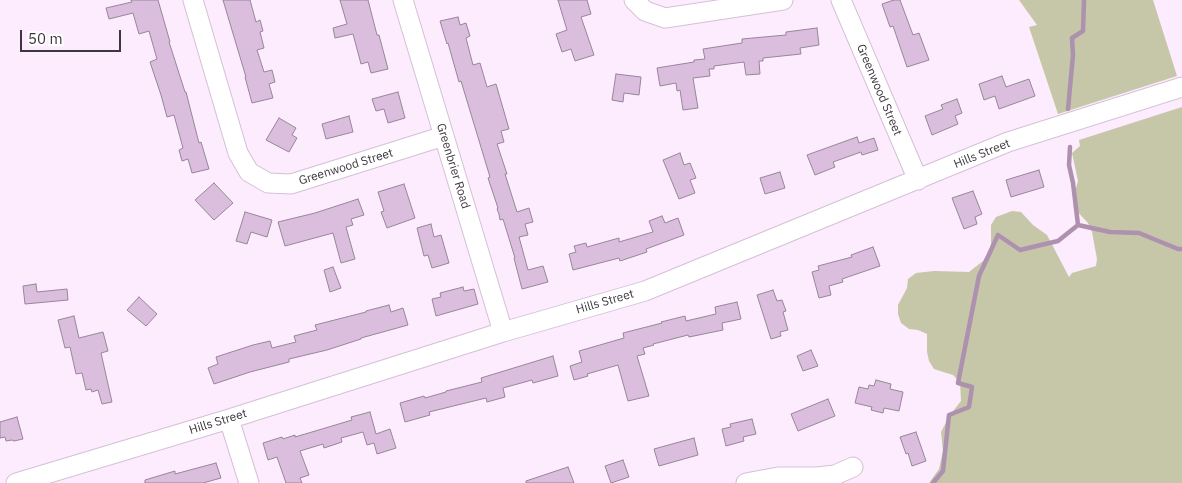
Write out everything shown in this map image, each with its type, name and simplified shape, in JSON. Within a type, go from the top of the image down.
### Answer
[{"type":"street","name":"Greenwood Street","points":[[193,0],[238,153],[249,172],[268,183],[291,184],[444,136]]},
{"type":"street","name":"Greenbrier Road","points":[[404,0],[503,332]]},
{"type":"street","points":[[634,0],[645,11],[665,18],[783,0]]},
{"type":"street","name":"Greenwood Street","points":[[841,0],[918,180]]},
{"type":"street","name":"Hills Street","points":[[16,483],[228,419],[503,332],[645,291],[1008,142],[1182,86]]},
{"type":"street","points":[[228,419],[248,483]]},
{"type":"street","points":[[746,483],[778,477],[835,475],[853,467]]},
{"type":"green space","points":[[1019,0],[1153,0],[1177,76],[1058,114],[1029,27],[1037,25]]},
{"type":"green space","points":[[1182,107],[1182,483],[929,483],[939,469],[943,451],[941,432],[950,415],[961,401],[960,382],[953,375],[934,369],[929,361],[927,352],[927,334],[909,329],[901,323],[898,305],[907,288],[908,279],[916,273],[934,271],[969,272],[983,261],[989,252],[991,225],[996,217],[1012,211],[1021,212],[1033,225],[1047,235],[1069,277],[1072,273],[1096,266],[1097,259],[1092,232],[1088,223],[1074,208],[1073,199],[1078,181],[1072,153],[1080,146],[1079,140]]},
{"type":"building","points":[[131,0],[158,0],[169,42],[186,92],[199,143],[201,142],[209,169],[192,173],[188,159],[182,161],[179,150],[183,148],[174,115],[167,117],[150,62],[157,59],[149,31],[139,34],[133,13],[109,19],[106,8],[132,2]]},
{"type":"building","points":[[223,0],[250,0],[256,22],[260,20],[263,31],[260,32],[264,48],[257,50],[264,72],[272,70],[275,82],[269,84],[273,98],[252,103]]},
{"type":"building","points":[[340,0],[368,0],[388,69],[371,73],[368,62],[361,64],[353,34],[335,38],[333,28],[347,24]]},
{"type":"building","points":[[558,0],[587,0],[591,14],[581,17],[594,55],[575,61],[571,49],[562,52],[556,34],[567,30]]},
{"type":"building","points":[[900,0],[913,35],[919,33],[929,60],[907,67],[893,26],[890,27],[882,4]]},
{"type":"building","points":[[458,17],[460,25],[466,23],[470,36],[466,38],[473,65],[480,63],[487,87],[496,84],[509,129],[501,131],[504,142],[497,144],[517,212],[529,208],[533,222],[525,224],[528,235],[519,237],[528,270],[543,266],[548,282],[522,289],[515,258],[503,219],[500,220],[488,178],[490,177],[461,81],[459,82],[440,21]]},
{"type":"building","points":[[817,28],[819,45],[800,48],[801,54],[763,58],[763,61],[759,61],[760,74],[746,75],[744,62],[714,66],[714,69],[709,69],[710,76],[693,78],[698,108],[683,110],[680,90],[677,91],[676,83],[660,86],[657,68],[705,59],[703,49],[742,43],[742,39],[786,35],[786,32]]},
{"type":"building","points":[[616,74],[641,77],[639,95],[624,93],[623,102],[612,100]]},
{"type":"building","points":[[1002,76],[1006,87],[1029,79],[1035,96],[999,109],[995,96],[984,100],[979,84]]},
{"type":"building","points":[[398,92],[405,118],[388,123],[384,109],[376,111],[372,99]]},
{"type":"building","points":[[957,99],[962,113],[955,116],[958,124],[932,135],[925,116],[943,109],[941,105]]},
{"type":"building","points":[[349,116],[353,132],[326,139],[322,124]]},
{"type":"building","points":[[279,118],[296,128],[292,135],[297,138],[289,152],[266,140]]},
{"type":"building","points":[[857,137],[859,143],[874,138],[878,150],[862,155],[861,152],[833,162],[835,167],[815,175],[807,155]]},
{"type":"building","points":[[680,153],[684,165],[690,163],[696,178],[690,180],[695,193],[679,199],[663,160]]},
{"type":"building","points":[[1039,170],[1044,187],[1011,197],[1006,180]]},
{"type":"building","points":[[780,172],[785,188],[765,194],[760,178]]},
{"type":"building","points":[[214,183],[233,203],[214,220],[195,200]]},
{"type":"building","points":[[404,184],[415,218],[387,228],[381,212],[384,211],[378,192]]},
{"type":"building","points":[[973,191],[982,214],[975,217],[977,224],[964,229],[952,198]]},
{"type":"building","points":[[358,199],[364,215],[351,219],[353,225],[346,227],[355,259],[341,263],[333,233],[285,246],[278,222],[315,213]]},
{"type":"building","points":[[245,212],[272,220],[267,237],[251,232],[247,244],[236,241]]},
{"type":"building","points":[[662,216],[665,223],[678,218],[684,235],[646,249],[647,252],[620,261],[619,258],[573,270],[569,254],[576,252],[574,246],[586,243],[587,247],[619,238],[619,242],[653,232],[649,221]]},
{"type":"building","points":[[431,224],[434,237],[441,235],[449,263],[432,268],[428,255],[424,256],[417,228]]},
{"type":"building","points":[[873,247],[880,266],[842,279],[843,282],[829,286],[831,295],[819,298],[812,272],[819,270],[818,266],[852,257],[851,255]]},
{"type":"building","points":[[333,267],[341,288],[330,292],[324,270]]},
{"type":"building","points":[[36,284],[37,292],[67,289],[68,300],[25,304],[23,286]]},
{"type":"building","points":[[463,287],[464,291],[474,289],[478,304],[436,316],[432,299],[441,297],[440,293]]},
{"type":"building","points":[[773,290],[777,301],[782,300],[786,311],[783,312],[788,330],[780,332],[781,336],[771,339],[757,295]]},
{"type":"building","points":[[139,297],[157,314],[146,326],[127,310]]},
{"type":"building","points":[[737,302],[741,319],[722,323],[723,330],[689,337],[688,335],[643,348],[645,354],[637,356],[649,396],[628,401],[618,365],[574,380],[570,366],[582,362],[579,351],[624,338],[623,333],[661,322],[685,316],[686,321],[716,314],[715,307]]},
{"type":"building","points":[[389,305],[391,312],[403,308],[408,325],[327,350],[289,359],[289,362],[214,384],[208,368],[218,364],[216,357],[270,341],[272,348],[296,342],[294,336],[317,330],[315,325]]},
{"type":"building","points":[[74,316],[79,338],[103,332],[108,351],[101,353],[112,402],[102,404],[98,390],[92,392],[91,389],[86,390],[82,373],[76,374],[70,347],[65,348],[58,320]]},
{"type":"building","points":[[811,350],[818,366],[803,371],[797,356]]},
{"type":"building","points":[[553,356],[558,376],[533,383],[532,380],[503,388],[505,397],[487,402],[486,398],[429,412],[430,415],[405,422],[400,403],[482,382],[481,378]]},
{"type":"building","points":[[876,380],[891,384],[890,389],[903,392],[899,411],[884,408],[883,413],[871,410],[872,407],[855,403],[859,387],[868,389],[869,385],[874,386]]},
{"type":"building","points":[[828,399],[835,416],[798,431],[791,414]]},
{"type":"building","points":[[370,412],[376,434],[390,429],[396,448],[377,454],[374,443],[367,445],[363,432],[341,438],[342,442],[324,448],[323,444],[300,451],[309,475],[300,478],[302,483],[286,483],[277,457],[268,460],[263,443],[282,437],[283,439],[295,435],[295,437],[352,420],[351,417]]},
{"type":"building","points":[[17,417],[23,439],[6,441],[5,437],[0,438],[0,422]]},
{"type":"building","points":[[752,419],[756,434],[743,437],[744,441],[726,446],[722,429],[731,427],[730,424]]},
{"type":"building","points":[[916,432],[926,461],[912,466],[900,437]]},
{"type":"building","points":[[694,438],[698,455],[659,466],[654,449]]},
{"type":"building","points":[[623,460],[629,477],[611,483],[605,466]]},
{"type":"building","points":[[216,463],[221,478],[203,483],[145,483],[145,480],[175,471],[175,474]]},
{"type":"building","points":[[568,467],[574,483],[526,483],[526,481]]},
{"type":"waterway","points":[[1068,109],[1073,55],[1072,38],[1083,31],[1084,0]]},
{"type":"waterway","points":[[1070,147],[1069,165],[1078,225]]},
{"type":"waterway","points":[[933,483],[943,471],[949,415],[969,407],[972,387],[958,383],[979,276],[998,235],[1020,250],[1058,241],[1078,225],[1110,232],[1139,233],[1182,249]]}]
